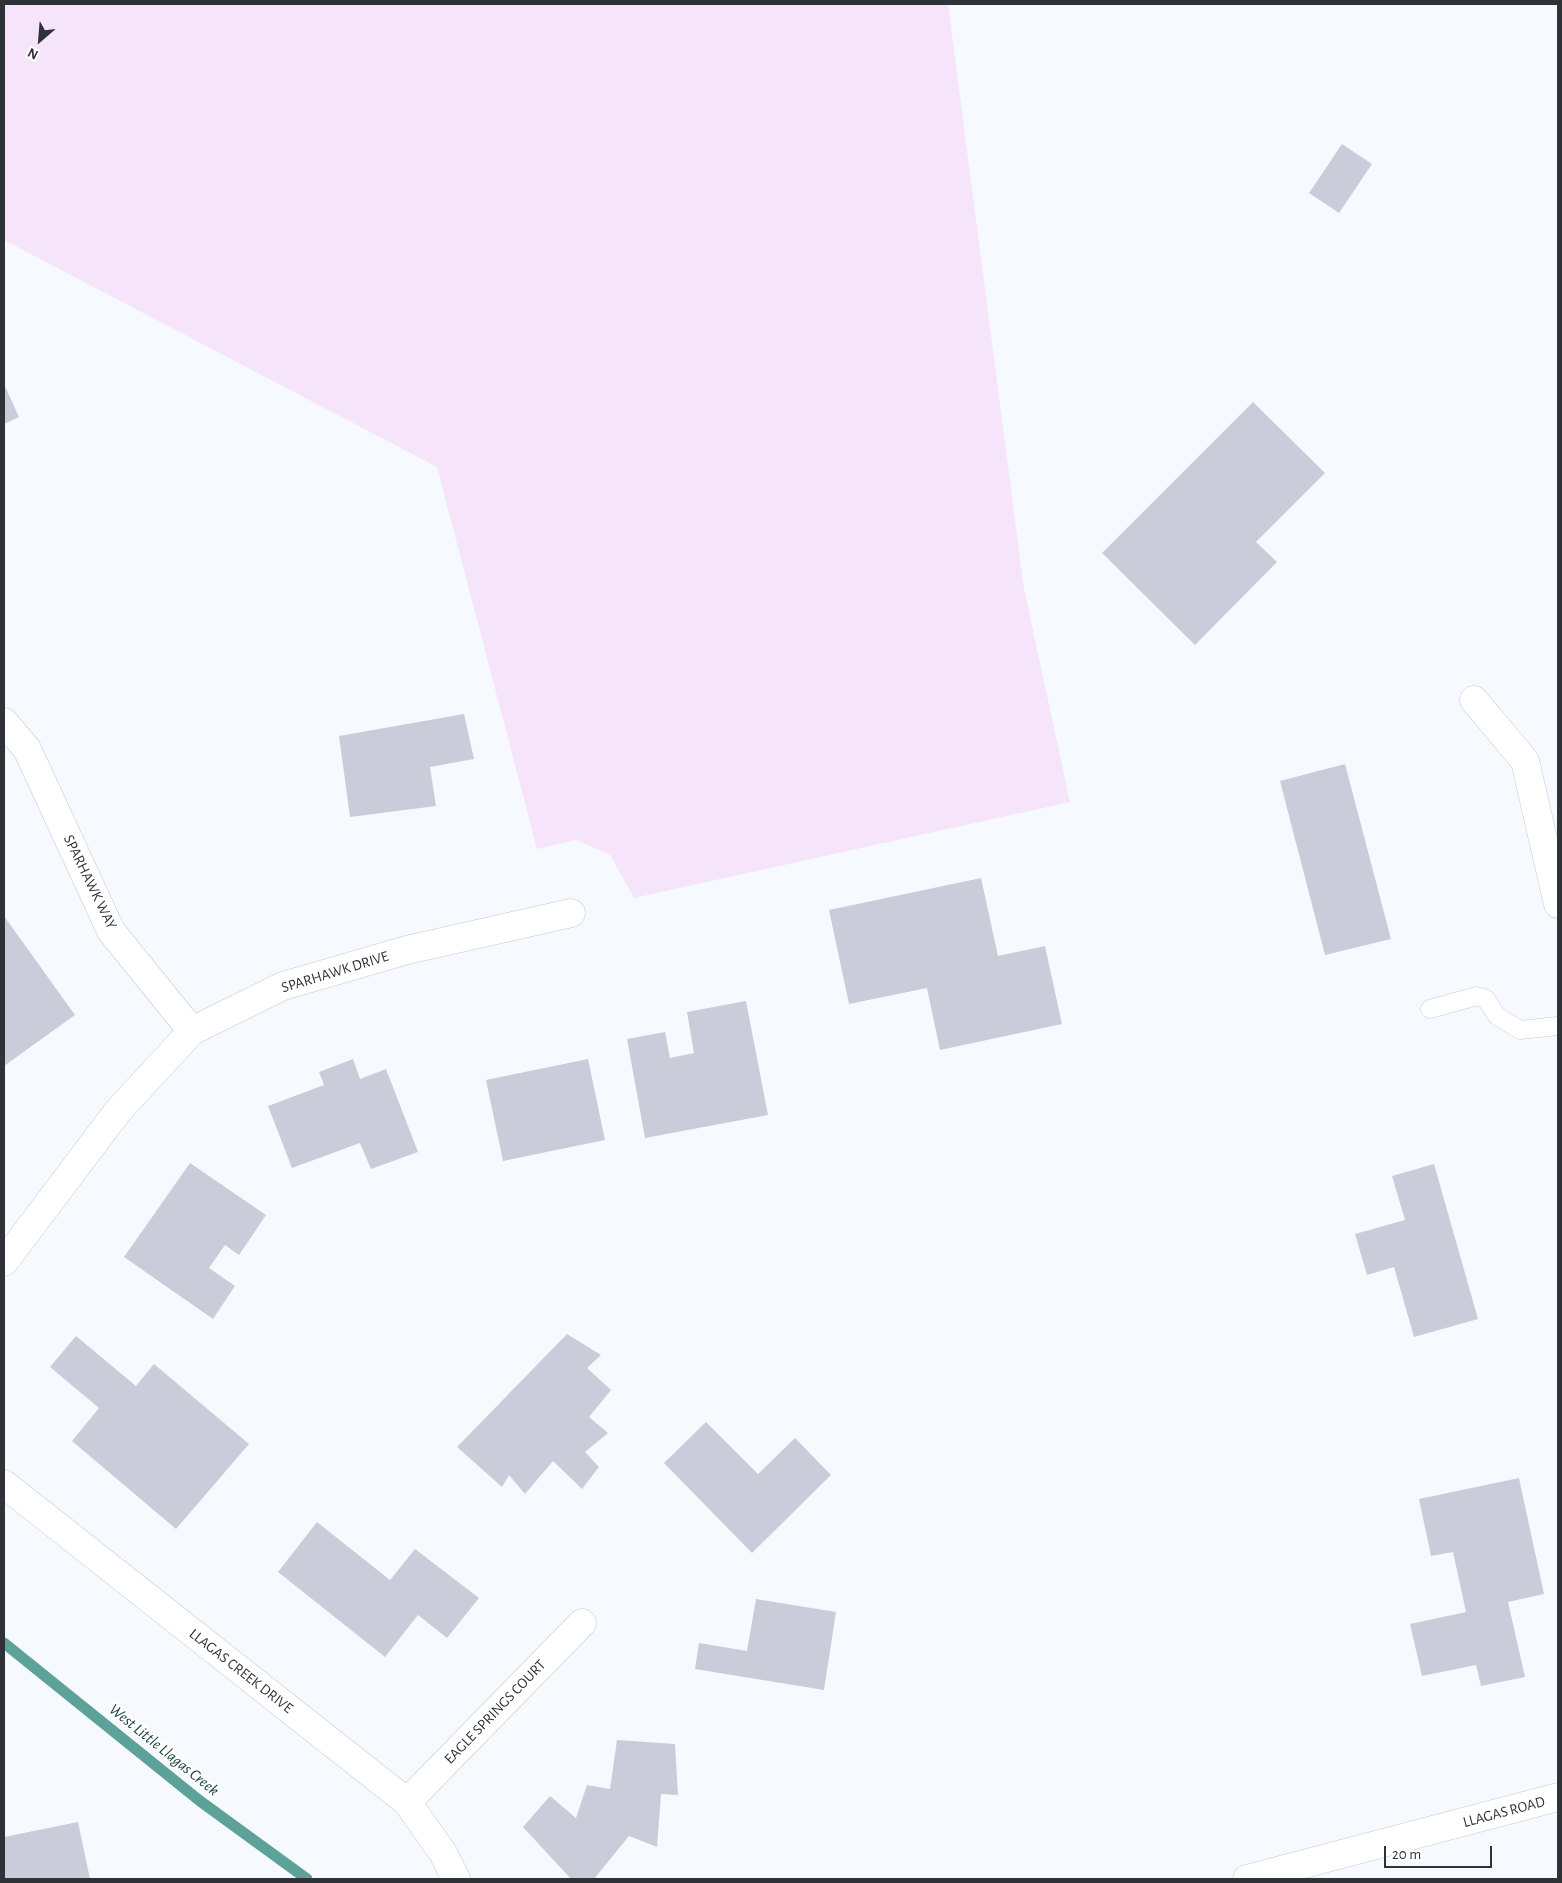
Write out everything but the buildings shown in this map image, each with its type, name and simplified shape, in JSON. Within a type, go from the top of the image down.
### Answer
[{"type":"street","points":[[1474,700],[1525,761],[1558,904]]},
{"type":"street","name":"SPARHAWK WAY","points":[[4,722],[27,749],[111,931],[192,1031]]},
{"type":"street","name":"SPARHAWK DRIVE","points":[[4,1262],[118,1110],[192,1031],[283,986],[407,950],[571,913]]},
{"type":"street","name":"LLAGAS CREEK DRIVE","points":[[4,1484],[408,1802],[443,1852],[456,1879]]},
{"type":"street","name":"EAGLE SPRINGS COURT","points":[[408,1802],[582,1622]]},
{"type":"street","name":"LLAGAS ROAD","points":[[1247,1879],[1558,1797]]},
{"type":"lane","points":[[1430,1008],[1477,996],[1486,999],[1497,1016],[1520,1030],[1558,1026]]},
{"type":"shaded area","points":[[4,4],[948,4],[1024,589],[1070,802],[634,898],[610,855],[576,840],[537,849],[437,467],[4,240]]},
{"type":"waterway","name":"West Little Llagas Creek","points":[[4,1643],[200,1801],[307,1879]]}]
